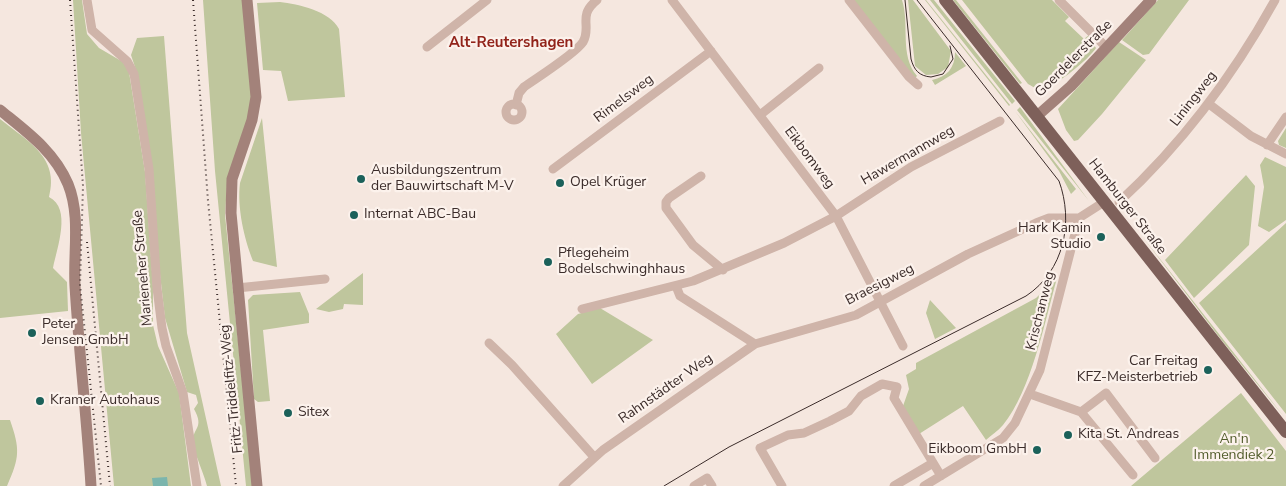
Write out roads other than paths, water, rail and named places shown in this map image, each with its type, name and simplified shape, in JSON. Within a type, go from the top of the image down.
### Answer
[{"type":"main road","name":"Hamburger Straße","points":[[945,0],[1286,432]]},
{"type":"street","name":"Marieneher Straße","points":[[87,0],[92,30],[127,61],[134,74],[149,169],[157,288],[162,328],[166,346],[183,393],[197,486]]},
{"type":"street","name":"Fritz-Triddelfitz-Weg","points":[[247,0],[256,97],[252,120],[234,169],[231,188],[237,288],[258,486]]},
{"type":"street","points":[[427,47],[487,0]]},
{"type":"street","points":[[516,104],[524,87],[580,45],[586,34],[584,17],[587,10],[597,0]]},
{"type":"street","points":[[849,0],[909,78],[918,85]]},
{"type":"street","points":[[1058,0],[1102,43]]},
{"type":"street","name":"Goerdelerstraße","points":[[1037,116],[1071,86],[1102,43],[1151,0]]},
{"type":"street","name":"Liningweg","points":[[1119,202],[1176,145],[1209,104],[1232,72],[1275,0]]},
{"type":"street","name":"Eikbomweg","points":[[677,2],[711,51],[836,216],[904,346]]},
{"type":"street","name":"Rimelsweg","points":[[553,170],[711,51]]},
{"type":"street","points":[[760,115],[819,68]]},
{"type":"street","points":[[1209,104],[1251,136],[1286,154]]},
{"type":"street","points":[[0,110],[35,138],[52,157],[68,186],[74,210],[75,284],[91,486]]},
{"type":"street","points":[[1267,145],[1286,117]]},
{"type":"street","name":"Hawermannweg","points":[[582,309],[676,286],[723,270],[784,243],[836,216],[911,167],[1000,121]]},
{"type":"street","points":[[701,176],[669,198],[666,202],[666,208],[694,245],[723,270]]},
{"type":"street","points":[[1079,218],[1104,202]]},
{"type":"street","name":"Braesigweg","points":[[755,344],[856,315],[968,254],[1049,218],[1079,218]]},
{"type":"street","name":"Krischanweg","points":[[924,486],[940,480],[1006,442],[1008,434],[1030,394],[1044,356],[1079,218]]},
{"type":"street","points":[[237,288],[325,279]]},
{"type":"street","points":[[676,286],[680,296],[755,344]]},
{"type":"street","points":[[489,343],[512,365],[594,457]]},
{"type":"street","name":"Rahnstädter Weg","points":[[563,486],[594,457],[755,344]]},
{"type":"street","points":[[782,486],[760,448],[788,435],[804,433],[830,421],[849,411],[861,396],[882,384],[896,387],[894,398],[933,463],[940,480]]},
{"type":"street","points":[[1081,412],[1106,393],[1155,458]]},
{"type":"street","points":[[1030,394],[1081,412],[1133,476]]},
{"type":"street","points":[[894,486],[933,463]]},
{"type":"street","points":[[694,486],[706,478],[712,486]]},
{"type":"water","points":[[167,477],[168,486],[153,486],[152,478]]},
{"type":"tram line","points":[[905,0],[911,59],[918,72],[931,77],[943,74],[953,59],[950,46]]},
{"type":"tram line","points":[[664,486],[729,447],[1026,296],[1039,286],[1057,259],[1065,229],[1066,213],[1059,181],[917,0]]},
{"type":"railway","points":[[70,0],[83,186],[80,285],[101,486]]},
{"type":"railway","points":[[193,0],[208,201],[236,486]]},
{"type":"railway","points":[[87,242],[110,486]]},
{"type":"place","name":"Ausbildungszentrum der Bauwirtschaft M-V","points":[[361,179]]},
{"type":"place","name":"Opel Krüger","points":[[560,183]]},
{"type":"place","name":"Internat ABC-Bau","points":[[354,215]]},
{"type":"place","name":"Hark Kamin Studio","points":[[1101,237]]},
{"type":"place","name":"Pflegeheim Bodelschwinghhaus","points":[[548,262]]},
{"type":"place","name":"Peter Jensen GmbH","points":[[32,333]]},
{"type":"place","name":"Car Freitag KFZ-Meisterbetrieb","points":[[1208,370]]},
{"type":"place","name":"Kramer Autohaus","points":[[40,401]]},
{"type":"place","name":"Sitex","points":[[288,413]]},
{"type":"place","name":"Kita St. Andreas","points":[[1068,435]]},
{"type":"place","name":"Eikboom GmbH","points":[[1037,450]]},
{"type":"district","name":"Alt-Reutershagen","points":[[511,43]]},
{"type":"park label","name":"An'n Immendiek 2","points":[[1234,448]]}]
